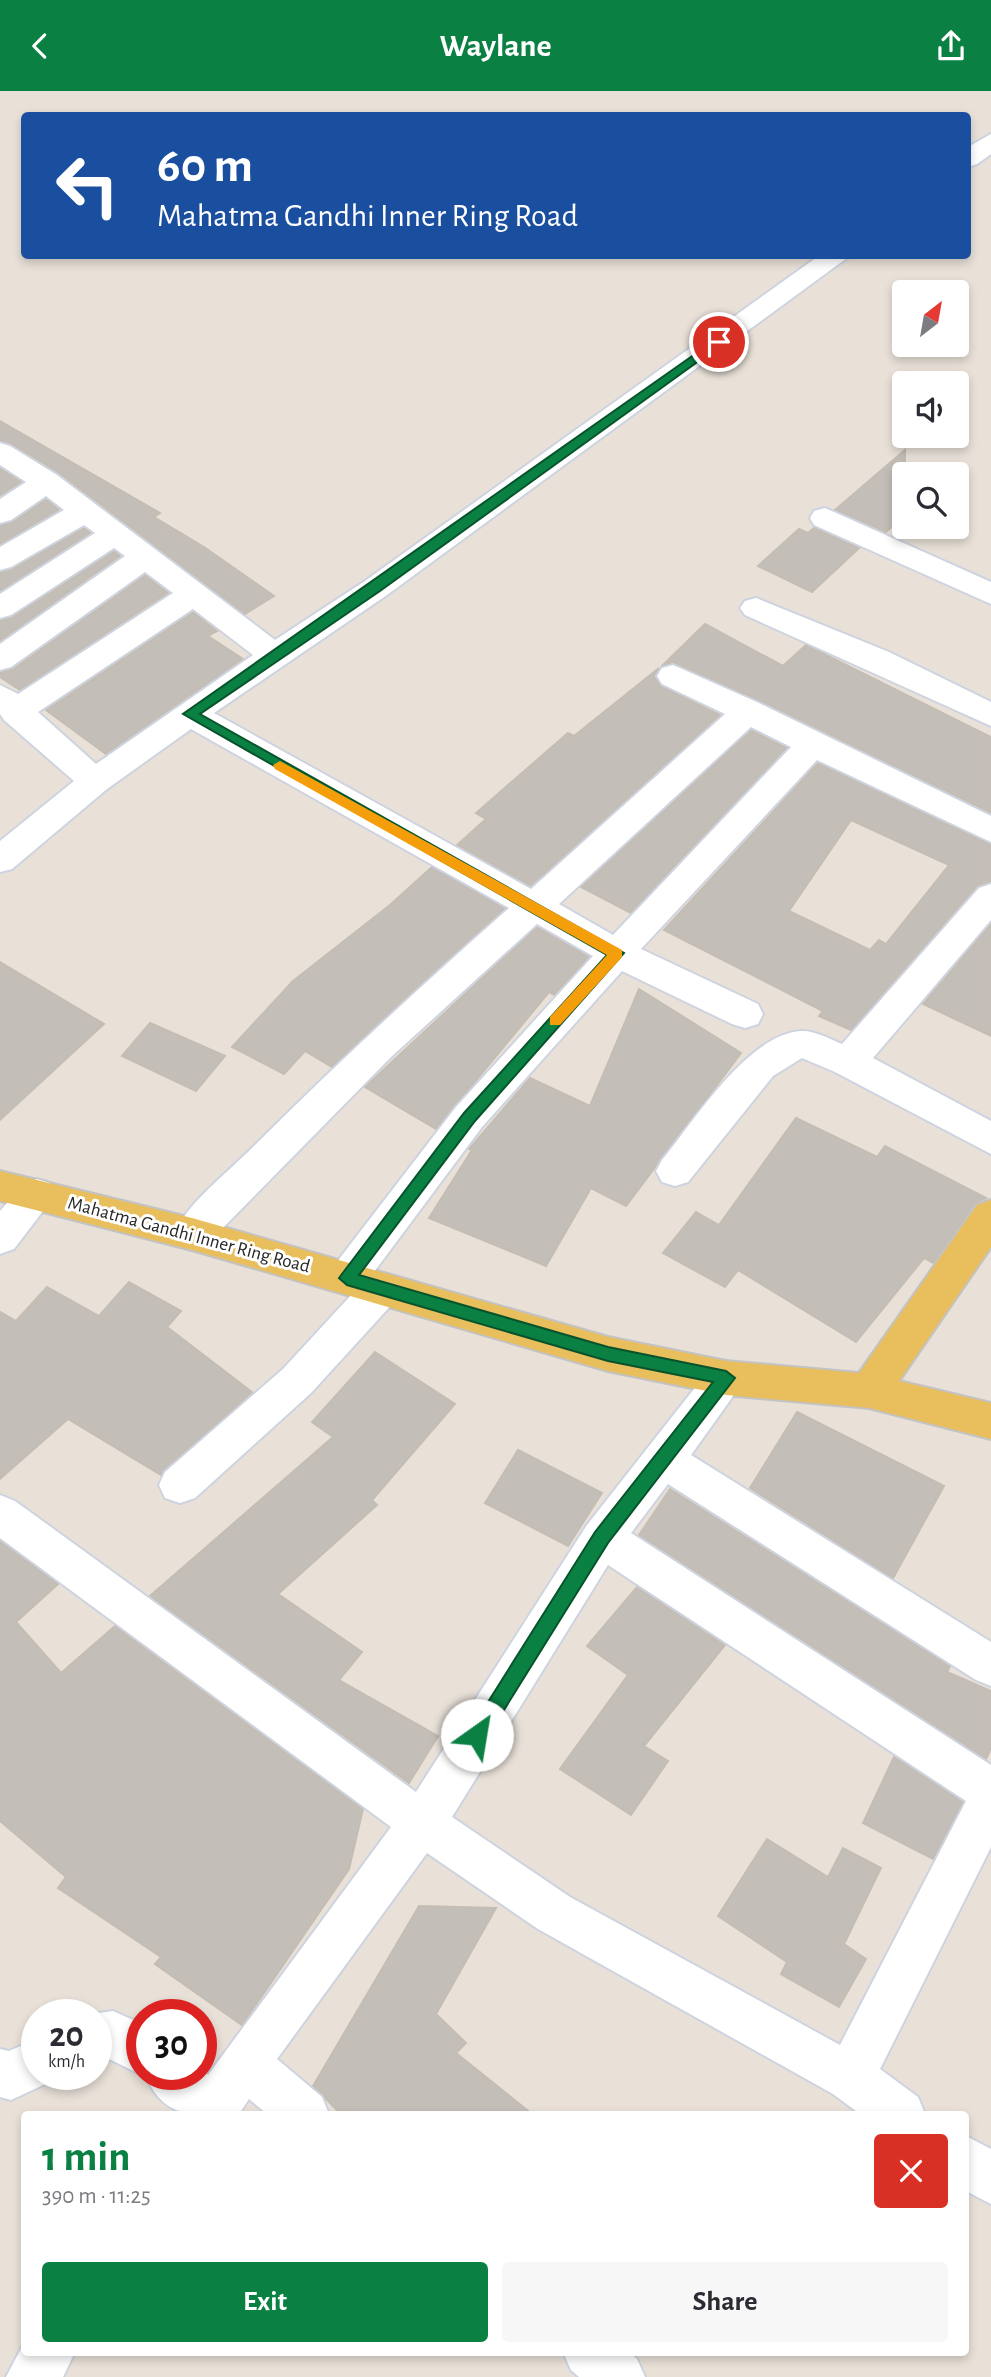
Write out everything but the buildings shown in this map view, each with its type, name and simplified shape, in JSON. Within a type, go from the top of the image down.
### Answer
[{"type":"main road","name":"Mahatma Gandhi Inner Ring Road","points":[[19,1190],[192,1234],[608,1354],[726,1378],[869,1391],[991,1421]]},
{"type":"main road","points":[[869,1391],[991,1216]]},
{"type":"street","points":[[971,157],[991,142]]},
{"type":"street","points":[[0,860],[95,781],[274,655],[376,588],[832,259]]},
{"type":"street","points":[[4,459],[47,482],[143,558],[274,655]]},
{"type":"street","points":[[0,513],[47,482]]},
{"type":"street","points":[[0,560],[85,511]]},
{"type":"street","points":[[825,518],[991,594]]},
{"type":"street","points":[[0,608],[114,535]]},
{"type":"street","points":[[0,659],[143,558]]},
{"type":"street","points":[[95,781],[8,704],[192,595]]},
{"type":"street","points":[[756,608],[878,660],[991,715]]},
{"type":"street","points":[[673,676],[991,830]]},
{"type":"street","points":[[192,1234],[316,1107],[440,990],[658,798],[748,711]]},
{"type":"street","points":[[190,714],[533,909],[617,953],[745,1014]]},
{"type":"street","points":[[180,1485],[297,1381],[364,1284],[469,1117],[617,953],[813,744]]},
{"type":"street","points":[[848,1062],[991,897]]},
{"type":"street","points":[[675,1171],[771,1057],[788,1047],[804,1044],[848,1062],[991,1139]]},
{"type":"street","points":[[0,1238],[19,1190]]},
{"type":"street","points":[[213,2111],[244,2063],[422,1823],[602,1538],[726,1378]]},
{"type":"street","points":[[663,1459],[991,1666]]},
{"type":"street","points":[[0,1514],[422,1823],[554,1913],[850,2077],[897,2111]]},
{"type":"street","points":[[602,1538],[971,1776],[989,1791],[988,1806],[850,2077]]},
{"type":"street","points":[[244,2063],[301,2111]]},
{"type":"street","points":[[0,2073],[11,2075],[21,2070]]},
{"type":"street","points":[[187,2090],[211,2111]]},
{"type":"street","points":[[969,2163],[991,2179]]},
{"type":"street","points":[[33,2377],[46,2356]]},
{"type":"street","points":[[594,2356],[619,2377]]},
{"type":"slow traffic","points":[[280,765],[533,909],[617,953],[555,1021]]},
{"type":"route","points":[[477,1735],[602,1538],[726,1378],[608,1354],[347,1278],[469,1117],[617,953],[533,909],[190,714],[376,588],[719,342]]}]
